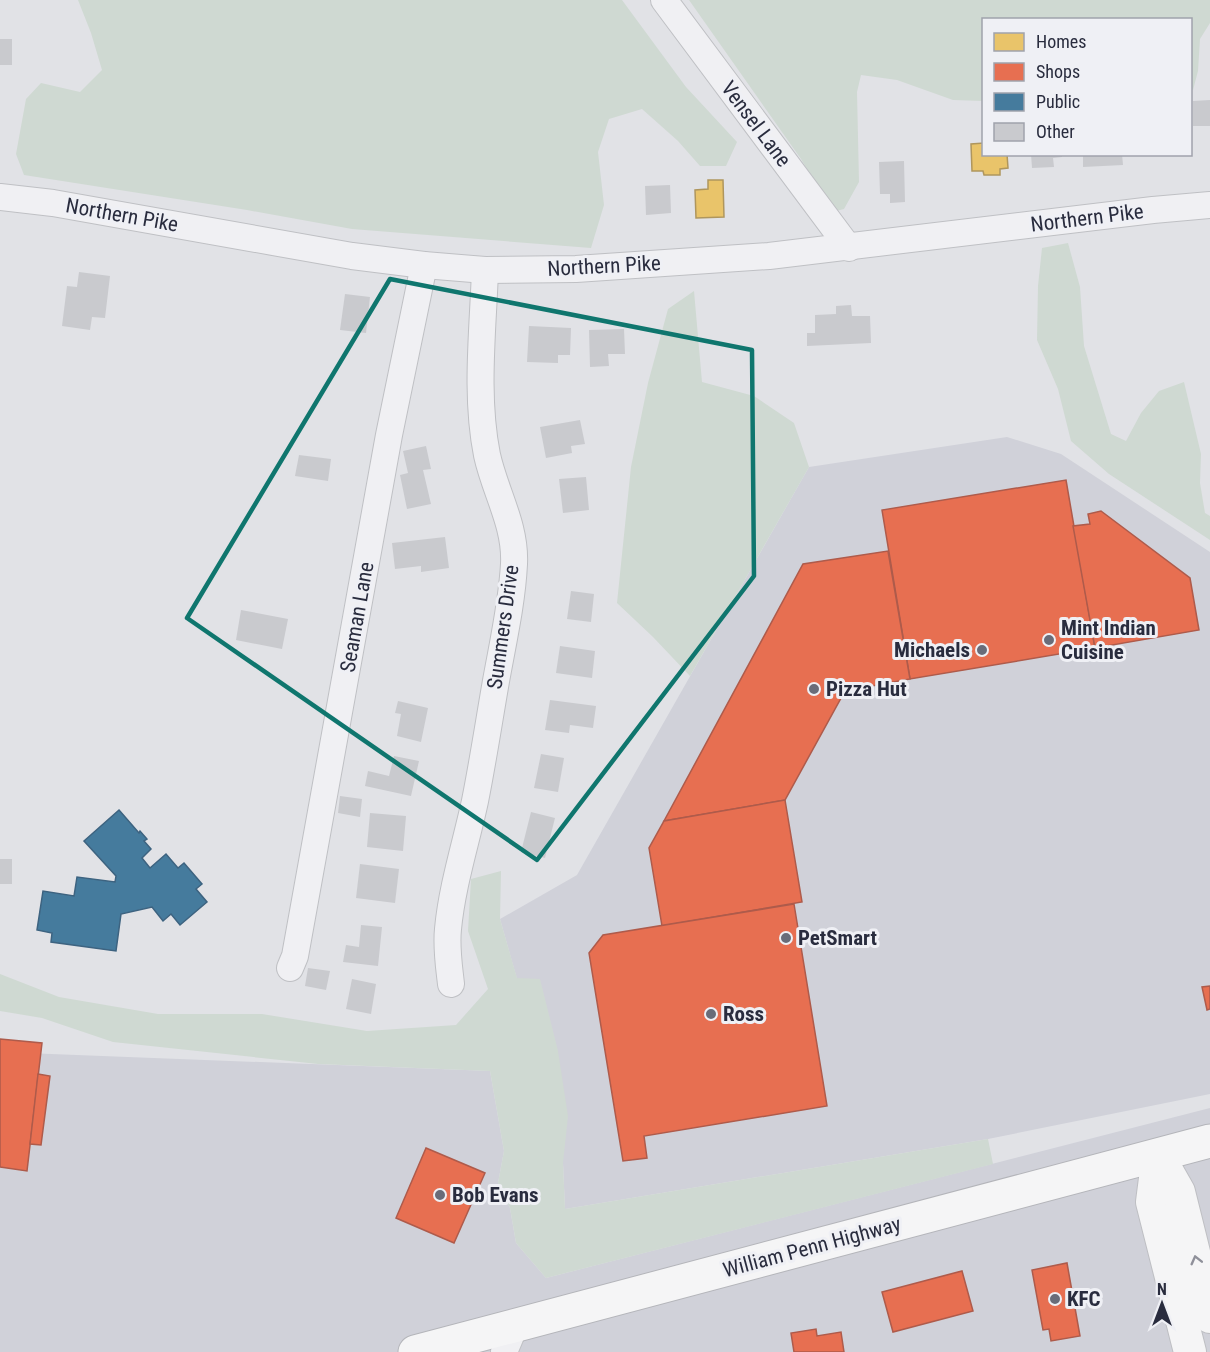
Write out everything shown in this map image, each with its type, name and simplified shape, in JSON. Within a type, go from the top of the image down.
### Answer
[{"type":"highway","name":"William Penn Highway","points":[[415,1352],[509,1339],[1210,1141]]},
{"type":"main road","points":[[1158,1155],[1179,1192],[1210,1317]]},
{"type":"main road","points":[[1158,1155],[1152,1202],[1190,1352]]},
{"type":"street","name":"Vensel Lane","points":[[663,0],[849,248]]},
{"type":"street","name":"Northern Pike","points":[[0,197],[53,203],[352,256],[485,270],[576,269],[769,256],[1141,212],[1210,206]]},
{"type":"street","name":"Seaman Lane","points":[[290,968],[295,956],[389,435],[423,265]]},
{"type":"street","name":"Summers Drive","points":[[451,984],[447,950],[448,929],[455,886],[475,799],[511,594],[514,562],[513,539],[495,482],[483,428],[485,270]]},
{"type":"highlighted area","points":[[390,279],[752,350],[754,576],[537,860],[187,618]]},
{"type":"shaded area","points":[[78,0],[622,0],[686,87],[737,142],[726,166],[700,166],[678,141],[642,109],[609,119],[598,152],[604,205],[591,248],[352,229],[24,175],[16,154],[26,99],[41,83],[80,92],[102,70]]},
{"type":"shaded area","points":[[689,0],[1210,0],[1210,23],[1200,39],[1198,71],[1193,90],[1192,18],[982,18],[982,101],[953,100],[897,80],[861,75],[857,92],[859,182],[844,209],[832,212],[801,159]]},
{"type":"shaded area","points":[[1068,243],[1080,287],[1084,346],[1111,434],[1126,441],[1141,413],[1159,391],[1184,382],[1201,454],[1200,483],[1205,513],[1210,516],[1210,540],[1109,474],[1071,441],[1058,389],[1037,340],[1038,286],[1042,248]]},
{"type":"shaded area","points":[[694,291],[702,382],[754,396],[794,423],[809,467],[690,676],[617,603],[631,467],[648,383],[668,309]]},
{"type":"shaded area","points":[[1007,437],[1061,454],[1210,552],[1210,1094],[988,1139],[565,1209],[563,1163],[500,919],[577,875],[809,467]]},
{"type":"shaded area","points":[[501,871],[500,919],[517,978],[540,979],[558,1051],[568,1116],[563,1163],[565,1209],[988,1139],[993,1164],[546,1278],[516,1243],[510,1208],[498,1183],[504,1151],[490,1071],[318,1064],[113,1042],[42,1018],[0,1011],[0,974],[59,997],[158,1014],[262,1014],[367,1031],[456,1025],[488,989],[468,931],[471,879]]},
{"type":"shaded area","points":[[0,1052],[490,1071],[504,1151],[498,1183],[510,1208],[516,1243],[546,1278],[1210,1108],[1210,1352],[0,1352]]},
{"type":"building: Homes","points":[[982,143],[982,156],[1007,156],[1008,168],[1000,169],[1000,175],[984,175],[983,171],[972,171],[971,144]]},
{"type":"building: Homes","points":[[708,180],[723,180],[724,217],[696,218],[695,190],[708,189]]},
{"type":"building: Shops","points":[[1066,480],[1095,648],[910,679],[882,510]]},
{"type":"building: Shops","points":[[1101,511],[1190,578],[1199,630],[1095,648],[1073,526],[1090,524],[1088,514]]},
{"type":"building: Shops","points":[[888,551],[910,679],[845,691],[785,800],[664,821],[803,564]]},
{"type":"building: Shops","points":[[785,800],[802,902],[662,926],[649,848],[664,821]]},
{"type":"building: Shops","points":[[794,904],[827,1106],[644,1136],[647,1158],[623,1161],[589,953],[603,935]]},
{"type":"building: Shops","points":[[1210,986],[1210,1009],[1207,1010],[1202,987]]},
{"type":"building: Shops","points":[[0,1039],[42,1043],[27,1171],[0,1167]]},
{"type":"building: Shops","points":[[38,1074],[50,1076],[41,1145],[30,1144]]},
{"type":"building: Shops","name":"Bob Evans","points":[[426,1148],[485,1173],[454,1243],[396,1218]]},
{"type":"building: Shops","name":"KFC","points":[[1067,1263],[1080,1336],[1051,1341],[1049,1329],[1043,1330],[1032,1270]]},
{"type":"building: Shops","points":[[962,1271],[973,1311],[893,1332],[882,1292]]},
{"type":"building: Shops","points":[[816,1329],[817,1336],[841,1332],[844,1352],[794,1352],[791,1333]]},
{"type":"building: Public","points":[[119,810],[147,839],[144,841],[151,849],[142,858],[150,868],[166,854],[178,868],[184,863],[202,884],[196,889],[207,902],[180,925],[171,914],[163,921],[152,907],[121,914],[116,951],[51,942],[52,933],[37,930],[43,891],[74,896],[77,877],[115,882],[116,876],[84,841]]},
{"type":"building: Other","points":[[0,39],[12,39],[12,65],[0,65]]},
{"type":"building: Other","points":[[1210,100],[1210,126],[1193,126],[1193,101]]},
{"type":"building: Other","points":[[1031,156],[1062,156],[1053,158],[1054,167],[1032,168]]},
{"type":"building: Other","points":[[1083,156],[1122,156],[1123,165],[1083,167]]},
{"type":"building: Other","points":[[904,161],[905,202],[890,203],[890,194],[880,194],[879,162]]},
{"type":"building: Other","points":[[670,185],[671,213],[646,215],[645,186]]},
{"type":"building: Other","points":[[79,272],[110,276],[105,318],[92,317],[90,330],[62,326],[67,286],[77,287]]},
{"type":"building: Other","points":[[345,294],[370,297],[366,333],[340,330]]},
{"type":"building: Other","points":[[851,305],[852,316],[870,316],[871,343],[807,346],[807,333],[815,333],[815,315],[836,314],[836,306]]},
{"type":"building: Other","points":[[529,326],[571,328],[570,355],[558,355],[558,363],[527,362]]},
{"type":"building: Other","points":[[624,329],[625,354],[608,354],[609,366],[590,367],[589,330]]},
{"type":"building: Other","points":[[580,420],[585,444],[571,446],[572,453],[546,458],[540,427]]},
{"type":"building: Other","points":[[426,446],[431,469],[423,470],[431,504],[407,509],[400,475],[408,473],[403,451]]},
{"type":"building: Other","points":[[299,455],[331,459],[328,481],[295,476]]},
{"type":"building: Other","points":[[586,477],[589,510],[563,513],[559,479]]},
{"type":"building: Other","points":[[445,537],[449,568],[421,572],[421,566],[395,569],[392,543]]},
{"type":"building: Other","points":[[571,591],[594,594],[591,622],[567,619]]},
{"type":"building: Other","points":[[241,610],[288,619],[282,649],[236,640]]},
{"type":"building: Other","points":[[560,646],[595,651],[592,678],[556,673]]},
{"type":"building: Other","points":[[550,700],[596,706],[593,728],[570,725],[569,733],[545,730]]},
{"type":"building: Other","points":[[398,701],[428,708],[421,742],[397,736],[401,714],[395,713]]},
{"type":"building: Other","points":[[541,754],[564,758],[558,792],[534,788]]},
{"type":"building: Other","points":[[394,756],[419,761],[411,796],[365,786],[368,771],[389,776]]},
{"type":"building: Other","points":[[340,796],[362,799],[360,817],[338,813]]},
{"type":"building: Other","points":[[531,812],[555,818],[545,858],[521,852]]},
{"type":"building: Other","points":[[370,813],[406,816],[403,851],[367,847]]},
{"type":"building: Other","points":[[0,859],[12,859],[12,884],[0,884]]},
{"type":"building: Other","points":[[360,864],[399,869],[395,903],[356,898]]},
{"type":"building: Other","points":[[361,925],[382,927],[378,966],[343,962],[346,945],[359,947]]},
{"type":"building: Other","points":[[308,968],[330,971],[326,990],[305,986]]},
{"type":"building: Other","points":[[352,979],[376,984],[371,1014],[346,1009]]},
{"type":"place","name":"Mint Indian Cuisine","points":[[1049,640]]},
{"type":"place","name":"Michaels","points":[[982,650]]},
{"type":"place","name":"Pizza Hut","points":[[814,689]]},
{"type":"place","name":"PetSmart","points":[[786,938]]},
{"type":"place","name":"Ross","points":[[711,1014]]},
{"type":"place","name":"Bob Evans","points":[[440,1195]]},
{"type":"place","name":"KFC","points":[[1055,1299]]}]
